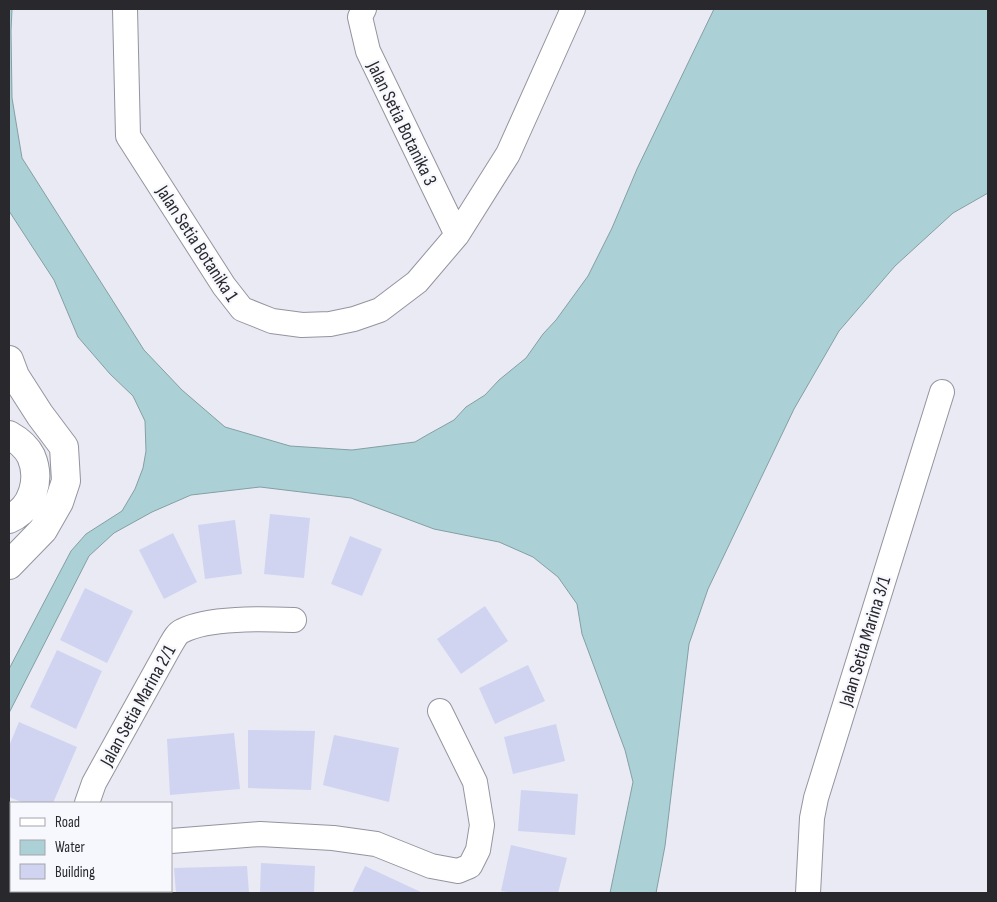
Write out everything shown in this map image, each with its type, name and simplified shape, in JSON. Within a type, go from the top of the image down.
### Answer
[{"type":"street","name":"Jalan Setia Botanika 1","points":[[125,9],[128,136],[224,286],[242,309],[272,321],[302,325],[330,324],[354,319],[380,310],[417,282],[457,235],[508,154],[573,9]]},
{"type":"street","name":"Jalan Setia Botanika 3","points":[[364,9],[360,17],[368,51],[457,235]]},
{"type":"street","points":[[9,360],[15,376],[64,447],[66,481],[59,502],[43,530],[9,565]]},
{"type":"street","name":"Jalan Setia Marina 3/1","points":[[808,893],[812,818],[816,798],[942,392]]},
{"type":"street","points":[[9,435],[20,441],[31,455],[36,472],[34,489],[27,505],[9,519]]},
{"type":"street","name":"Jalan Setia Marina 2/1","points":[[87,802],[94,783],[170,646],[180,632],[197,625],[252,619],[294,620]]},
{"type":"street","points":[[172,841],[260,834],[333,838],[376,844],[432,866],[458,871],[470,866],[478,850],[482,825],[475,782],[440,711]]},
{"type":"water","points":[[9,9],[12,9],[12,98],[22,158],[144,350],[182,390],[225,427],[290,446],[352,450],[415,442],[454,420],[466,407],[485,395],[499,380],[526,358],[588,276],[714,9],[988,9],[988,193],[953,213],[895,266],[839,331],[794,409],[708,589],[689,644],[665,846],[656,893],[610,893],[633,782],[625,750],[582,634],[577,604],[558,577],[533,557],[499,542],[434,529],[351,498],[260,487],[191,495],[152,512],[114,533],[89,556],[9,713],[9,669],[71,551],[86,534],[122,511],[135,489],[143,468],[146,451],[145,421],[133,396],[110,374],[78,337],[54,280],[9,211]]},
{"type":"building","points":[[270,514],[310,518],[304,578],[264,574]]},
{"type":"building","points":[[235,520],[242,574],[205,579],[198,525]]},
{"type":"building","points":[[173,533],[197,582],[164,599],[139,550]]},
{"type":"building","points":[[350,536],[382,549],[362,596],[331,584]]},
{"type":"building","points":[[85,588],[133,611],[107,663],[60,640]]},
{"type":"building","points":[[485,606],[508,641],[461,674],[437,639]]},
{"type":"building","points":[[57,650],[102,671],[76,729],[30,707]]},
{"type":"building","points":[[528,665],[545,701],[495,724],[479,688]]},
{"type":"building","points":[[19,722],[77,747],[53,802],[22,802],[9,797],[9,746]]},
{"type":"building","points":[[556,724],[565,761],[513,774],[504,737]]},
{"type":"building","points":[[248,730],[315,731],[311,790],[248,788]]},
{"type":"building","points":[[234,733],[240,789],[170,795],[167,739]]},
{"type":"building","points":[[334,735],[399,748],[389,802],[323,785]]},
{"type":"building","points":[[521,790],[578,794],[575,835],[518,831]]},
{"type":"building","points":[[10,838],[10,856],[9,853]]},
{"type":"building","points":[[511,845],[567,858],[558,893],[513,893],[501,891]]},
{"type":"building","points":[[261,863],[315,866],[314,893],[260,893]]},
{"type":"building","points":[[247,866],[249,893],[176,893],[174,868]]},
{"type":"building","points":[[365,866],[423,893],[352,893]]},
{"type":"building","points":[[92,892],[93,893],[63,893]]}]
